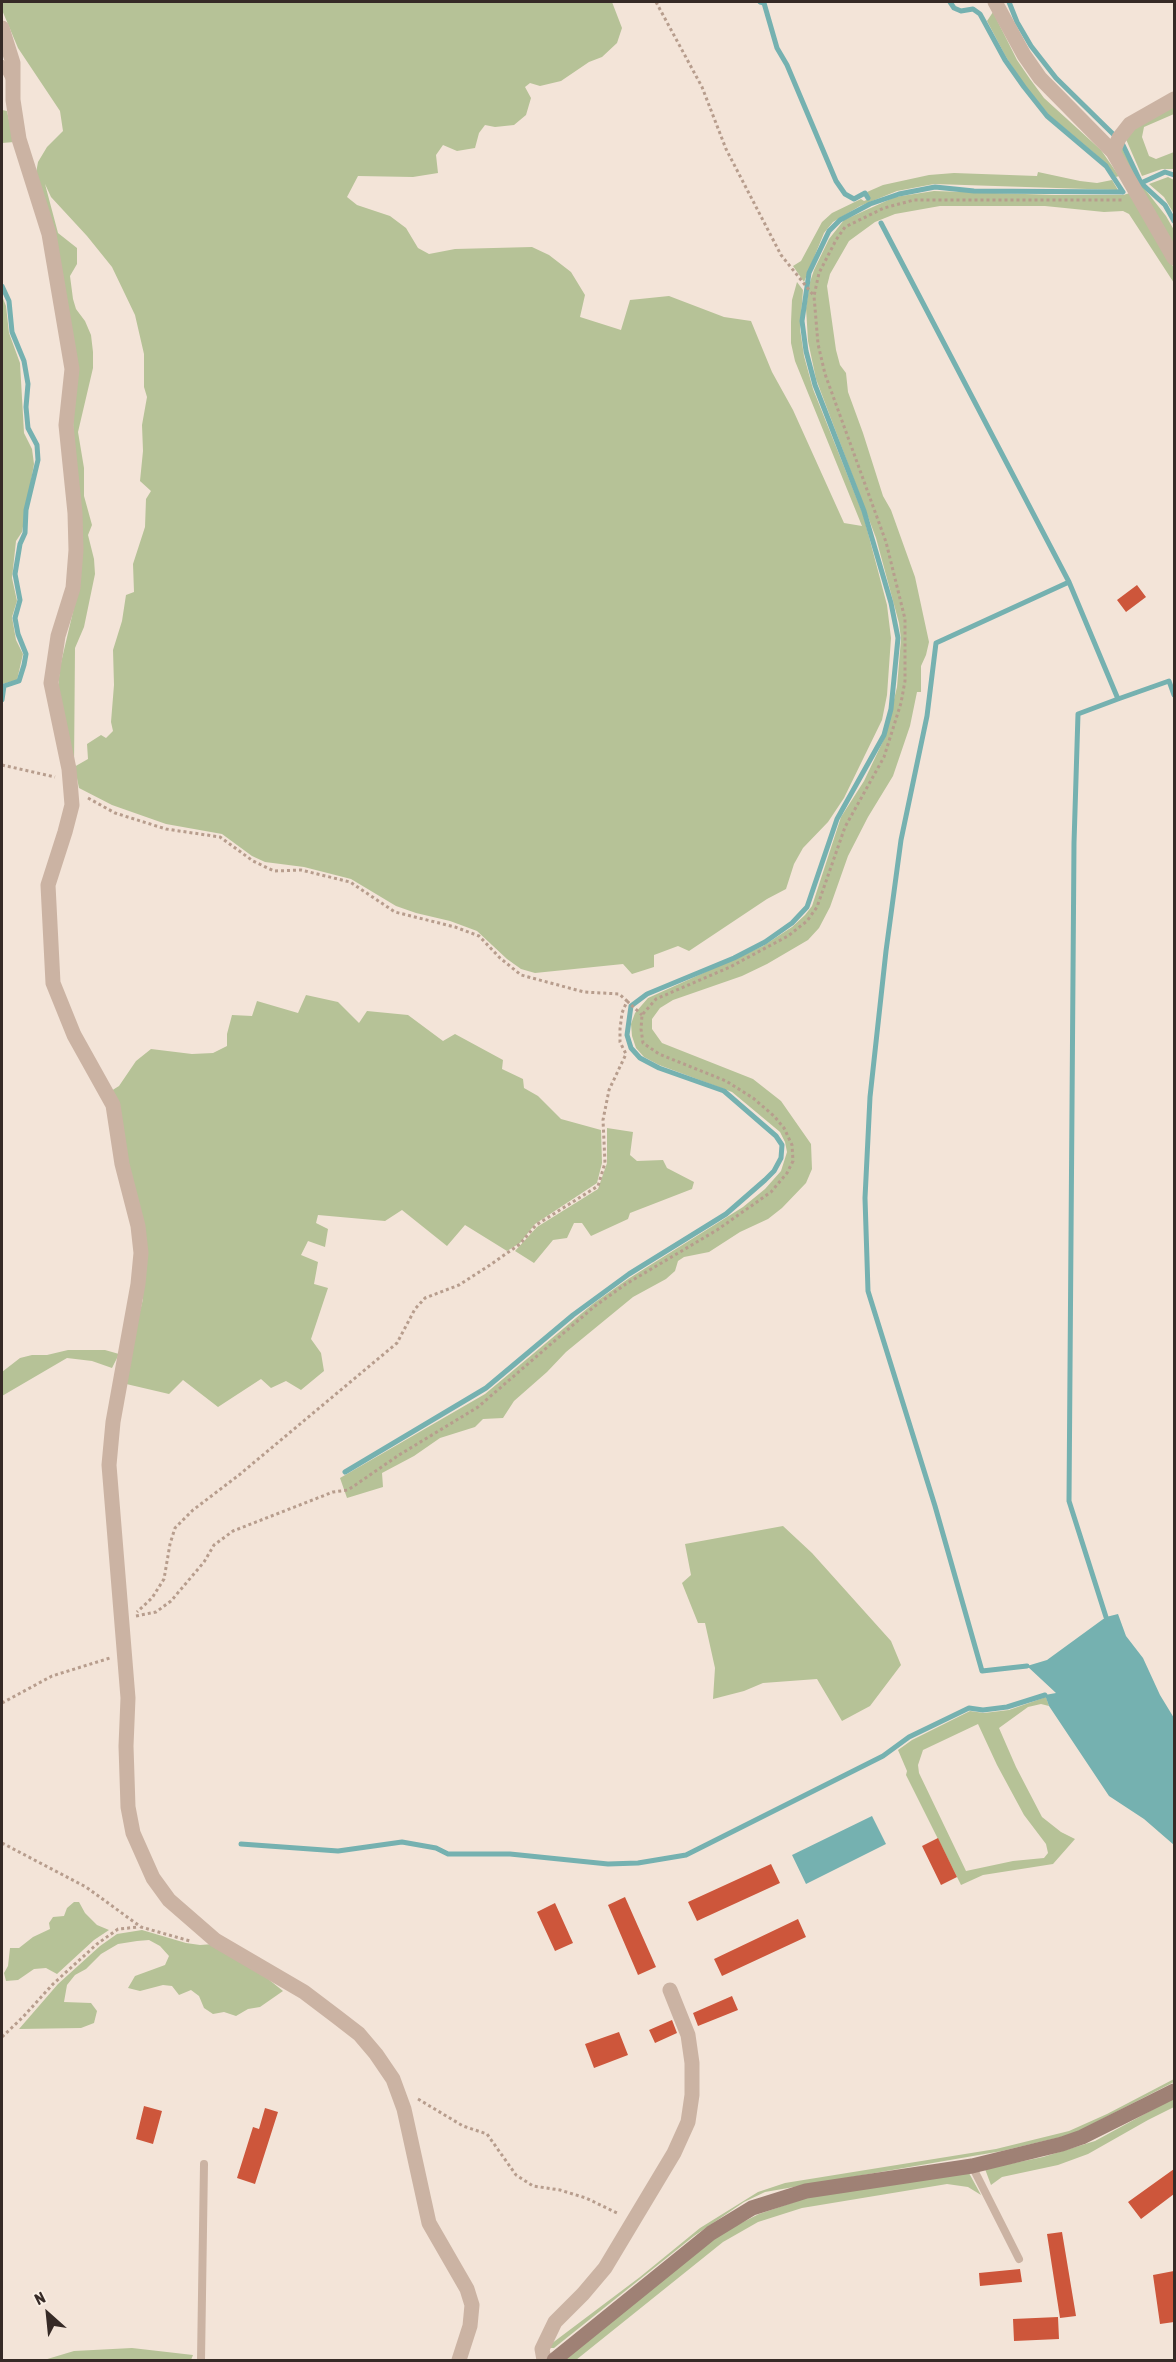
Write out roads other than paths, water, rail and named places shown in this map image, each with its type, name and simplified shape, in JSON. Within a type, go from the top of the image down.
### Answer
[{"type":"street","points":[[995,2],[1024,55],[1040,78],[1113,152],[1174,258]]},
{"type":"street","points":[[2,28],[13,63],[12,82],[19,139],[49,234],[72,369],[66,425],[75,513],[76,550],[73,588],[58,636],[51,683],[72,805],[48,885],[52,983],[74,1035],[113,1105],[122,1164],[138,1226],[141,1253],[138,1284],[112,1422],[109,1466],[128,1698],[126,1746],[128,1806],[133,1833],[153,1878],[169,1900],[215,1940],[304,1992],[359,2034],[393,2079],[404,2109],[429,2223],[467,2289],[472,2305],[470,2326],[459,2361]]},
{"type":"street","points":[[1113,152],[1119,138],[1130,124],[1174,99]]},
{"type":"street","points":[[544,2361],[542,2349],[555,2322],[605,2268],[674,2153],[688,2122],[692,2095],[692,2063],[688,2035],[670,1990]]},
{"type":"street","points":[[554,2361],[711,2233],[752,2208],[806,2191],[972,2166],[1082,2137],[1174,2091]]},
{"type":"lane","points":[[2,64],[12,82]]},
{"type":"lane","points":[[201,2361],[204,2164]]},
{"type":"lane","points":[[972,2166],[1019,2259]]},
{"type":"water","points":[[1118,1614],[1126,1636],[1143,1658],[1160,1695],[1174,1718],[1174,1845],[1144,1819],[1109,1796],[1049,1706],[1045,1695],[1056,1693],[1027,1666],[1047,1660],[1106,1617]]},
{"type":"water","points":[[872,1816],[886,1844],[806,1884],[792,1855]]},
{"type":"waterway","points":[[760,2],[764,3],[777,48],[787,65],[836,181],[845,194],[854,199],[865,193],[868,198]]},
{"type":"waterway","points":[[950,2],[954,8],[961,11],[973,9],[980,14],[1005,60],[1047,116],[1106,166],[1123,192]]},
{"type":"waterway","points":[[1009,2],[1031,46],[1056,78],[1113,134]]},
{"type":"waterway","points":[[1123,145],[1141,183],[1165,205],[1174,221]]},
{"type":"waterway","points":[[1141,183],[1165,172],[1174,175]]},
{"type":"waterway","points":[[345,1472],[486,1388],[573,1315],[629,1274],[726,1214],[774,1171],[781,1158],[782,1145],[776,1136],[724,1091],[659,1068],[640,1058],[631,1048],[627,1035],[631,1006],[647,994],[734,958],[765,942],[792,923],[807,907],[837,819],[884,735],[891,709],[898,638],[891,603],[864,511],[815,385],[806,351],[802,321],[809,273],[829,231],[840,220],[870,204],[899,194],[935,187],[974,191],[1123,192]]},
{"type":"waterway","points":[[881,223],[1069,582],[1118,699],[1078,714],[1074,843],[1069,1501],[1106,1617]]},
{"type":"waterway","points":[[2,286],[9,301],[12,332],[24,361],[28,384],[26,407],[28,428],[37,445],[38,460],[26,510],[25,533],[20,544],[15,574],[20,600],[15,618],[18,634],[26,654],[19,681],[4,686],[2,700]]},
{"type":"waterway","points":[[1027,1666],[982,1671],[935,1506],[868,1291],[865,1198],[870,1097],[886,951],[901,840],[927,716],[936,643],[1069,582]]},
{"type":"waterway","points":[[1118,699],[1169,681],[1174,695]]},
{"type":"waterway","points":[[241,1844],[338,1851],[402,1842],[436,1848],[448,1854],[510,1854],[608,1864],[638,1863],[686,1855],[883,1756],[909,1737],[969,1708],[983,1710],[1007,1707],[1045,1695]]}]
